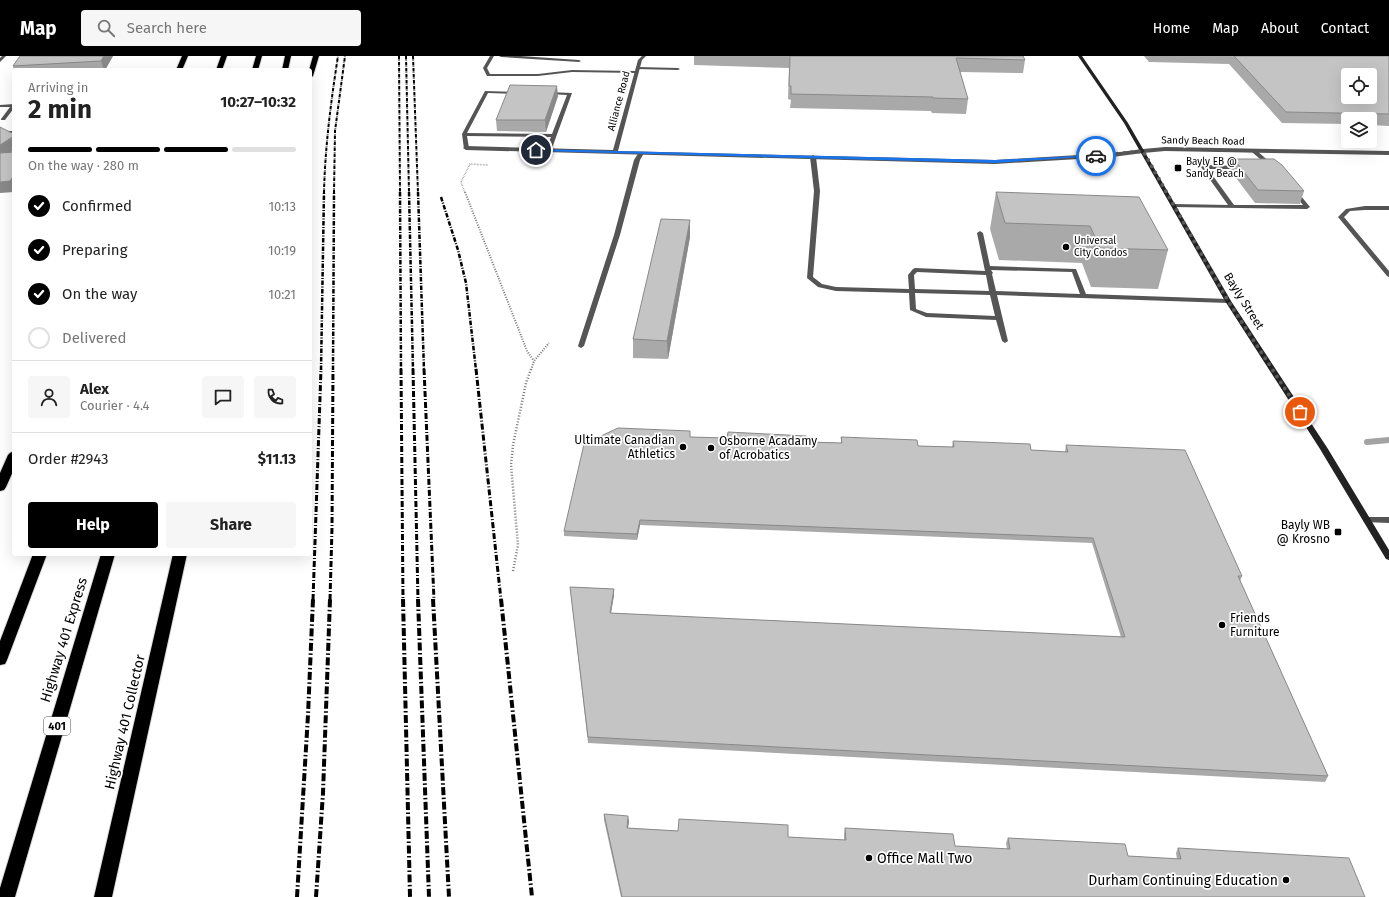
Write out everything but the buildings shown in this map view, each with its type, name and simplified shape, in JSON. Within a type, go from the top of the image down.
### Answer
[{"type":"highway","points":[[180,68],[185,56]]},
{"type":"highway","points":[[220,68],[224,56]]},
{"type":"highway","points":[[256,68],[259,56]]},
{"type":"highway","points":[[285,68],[288,56]]},
{"type":"highway","points":[[312,69],[316,56]]},
{"type":"highway","points":[[0,487],[12,460]]},
{"type":"highway","points":[[0,660],[39,556]]},
{"type":"highway","name":"Highway 401 Express","points":[[6,897],[107,556]]},
{"type":"highway","name":"Highway 401 Collector","points":[[103,897],[180,556]]},
{"type":"main road","name":"Bayly Street","points":[[1080,56],[1126,123],[1228,301],[1324,449],[1389,557]]},
{"type":"street","points":[[0,61],[4,56]]},
{"type":"street","points":[[492,56],[485,68],[489,75],[538,75],[572,71],[678,69]]},
{"type":"street","points":[[501,56],[580,58]]},
{"type":"street","name":"Alliance Road","points":[[615,152],[640,60],[644,56]]},
{"type":"street","points":[[572,71],[580,58]]},
{"type":"street","points":[[525,93],[486,92],[464,134],[554,136]]},
{"type":"street","points":[[540,93],[570,94],[549,150]]},
{"type":"street","points":[[0,106],[12,105]]},
{"type":"street","points":[[3,119],[12,108]]},
{"type":"street","points":[[0,132],[12,132]]},
{"type":"street","name":"Sandy Beach Road","points":[[464,134],[466,148],[995,162],[1112,155],[1165,149],[1389,153]]},
{"type":"street","points":[[1254,151],[1274,169],[1265,167]]},
{"type":"street","points":[[581,346],[617,235],[637,160],[641,153]]},
{"type":"street","points":[[814,157],[816,191],[810,278],[820,286],[836,289],[912,292],[993,293],[1228,301]]},
{"type":"street","points":[[1232,206],[1204,167],[1250,167]]},
{"type":"street","points":[[1174,206],[1307,208],[1290,186]]},
{"type":"street","points":[[1389,208],[1364,208],[1348,210],[1341,217],[1389,275]]},
{"type":"street","points":[[980,233],[1005,341]]},
{"type":"street","points":[[999,318],[979,320],[926,315],[913,310],[911,275],[915,270],[1074,270],[1084,297]]},
{"type":"street","points":[[1367,520],[1389,520]]},
{"type":"path","points":[[488,165],[470,164],[461,182],[527,351],[534,361]]},
{"type":"path","points":[[513,571],[518,545],[511,465],[513,445],[526,384],[534,361],[549,343]]},
{"type":"waterway","points":[[1367,442],[1389,440]]},
{"type":"railway","points":[[324,193],[329,124],[338,56]]},
{"type":"railway","points":[[334,193],[335,131],[345,56]]},
{"type":"railway","points":[[399,56],[400,193]]},
{"type":"railway","points":[[406,56],[409,193]]},
{"type":"railway","points":[[413,56],[418,193]]},
{"type":"railway","points":[[321,370],[324,192]]},
{"type":"railway","points":[[333,370],[334,192]]},
{"type":"railway","points":[[400,192],[401,370]]},
{"type":"railway","points":[[409,192],[413,370]]},
{"type":"railway","points":[[418,192],[424,370]]},
{"type":"railway","points":[[441,197],[458,250],[466,283],[476,370]]},
{"type":"railway","points":[[313,600],[321,369]]},
{"type":"railway","points":[[330,600],[333,369]]},
{"type":"railway","points":[[401,369],[403,600]]},
{"type":"railway","points":[[413,369],[418,600]]},
{"type":"railway","points":[[424,369],[434,600]]},
{"type":"railway","points":[[476,369],[501,600]]},
{"type":"railway","points":[[297,897],[308,715],[313,599]]},
{"type":"railway","points":[[316,897],[323,793],[330,599]]},
{"type":"railway","points":[[403,599],[410,897]]},
{"type":"railway","points":[[418,599],[429,897]]},
{"type":"railway","points":[[433,599],[449,897]]},
{"type":"railway","points":[[501,599],[532,897]]},
{"type":"way so far","points":[[1096,156],[1143,151],[1148,163],[1228,301],[1300,412]]},
{"type":"place","name":"Bayly EB @ Sandy Beach","points":[[1178,168]]},
{"type":"place","name":"Universal City Condos","points":[[1066,247]]},
{"type":"place","name":"Ultimate Canadian Athletics","points":[[683,447]]},
{"type":"place","name":"Osborne Acadamy of Acrobatics","points":[[711,448]]},
{"type":"place","name":"Bayly WB @ Krosno","points":[[1338,532]]},
{"type":"place","name":"Friends Furniture","points":[[1222,625]]},
{"type":"place","name":"Office Mall Two","points":[[869,858]]},
{"type":"place","name":"Durham Continuing Education","points":[[1286,880]]},
{"type":"route","points":[[536,150],[995,162],[1096,156]]}]
